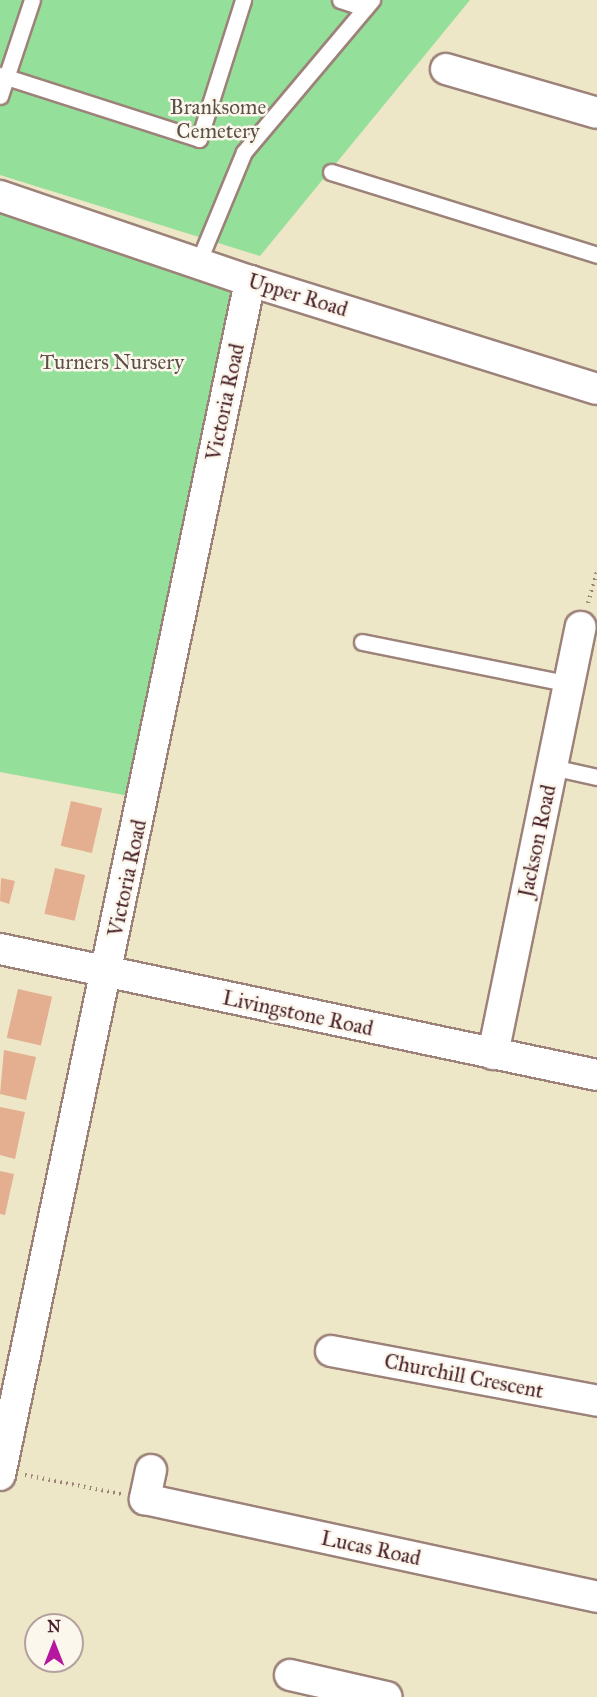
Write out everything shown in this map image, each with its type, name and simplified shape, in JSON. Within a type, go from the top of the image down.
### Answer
[{"type":"street","points":[[446,69],[597,113]]},
{"type":"street","name":"Upper Road","points":[[0,196],[250,280],[597,388]]},
{"type":"street","name":"Victoria Road","points":[[1,1473],[108,972],[250,280]]},
{"type":"street","name":"Jackson Road","points":[[493,1054],[581,627]]},
{"type":"street","name":"Livingstone Road","points":[[0,949],[597,1075]]},
{"type":"street","name":"Churchill Crescent","points":[[331,1351],[597,1401]]},
{"type":"street","points":[[145,1499],[152,1470]]},
{"type":"street","name":"Lucas Road","points":[[145,1499],[597,1598]]},
{"type":"street","points":[[290,1675],[387,1697]]},
{"type":"lane","points":[[0,96],[3,76],[32,0]]},
{"type":"lane","points":[[3,76],[199,139],[243,0]]},
{"type":"lane","points":[[340,0],[369,4]]},
{"type":"lane","points":[[198,263],[244,152],[369,4]]},
{"type":"lane","points":[[331,172],[597,255]]},
{"type":"lane","points":[[362,642],[570,684]]},
{"type":"lane","points":[[552,766],[597,777]]},
{"type":"path","points":[[1,1473],[145,1499]]},
{"type":"green space","name":"Branksome Cemetery","points":[[0,0],[470,0],[260,256],[0,175]]},
{"type":"green space","name":"Turners Nursery","points":[[0,207],[243,286],[129,796],[0,772]]},
{"type":"building","points":[[71,801],[102,808],[92,853],[61,846]]},
{"type":"building","points":[[55,868],[85,875],[75,921],[44,914]]},
{"type":"building","points":[[1,878],[15,881],[9,904],[0,901]]},
{"type":"building","points":[[18,989],[52,997],[41,1046],[7,1038]]},
{"type":"building","points":[[4,1050],[36,1057],[26,1100],[0,1094]]},
{"type":"building","points":[[0,1107],[25,1112],[15,1159],[0,1155]]},
{"type":"building","points":[[0,1171],[14,1174],[5,1215],[0,1214]]}]
